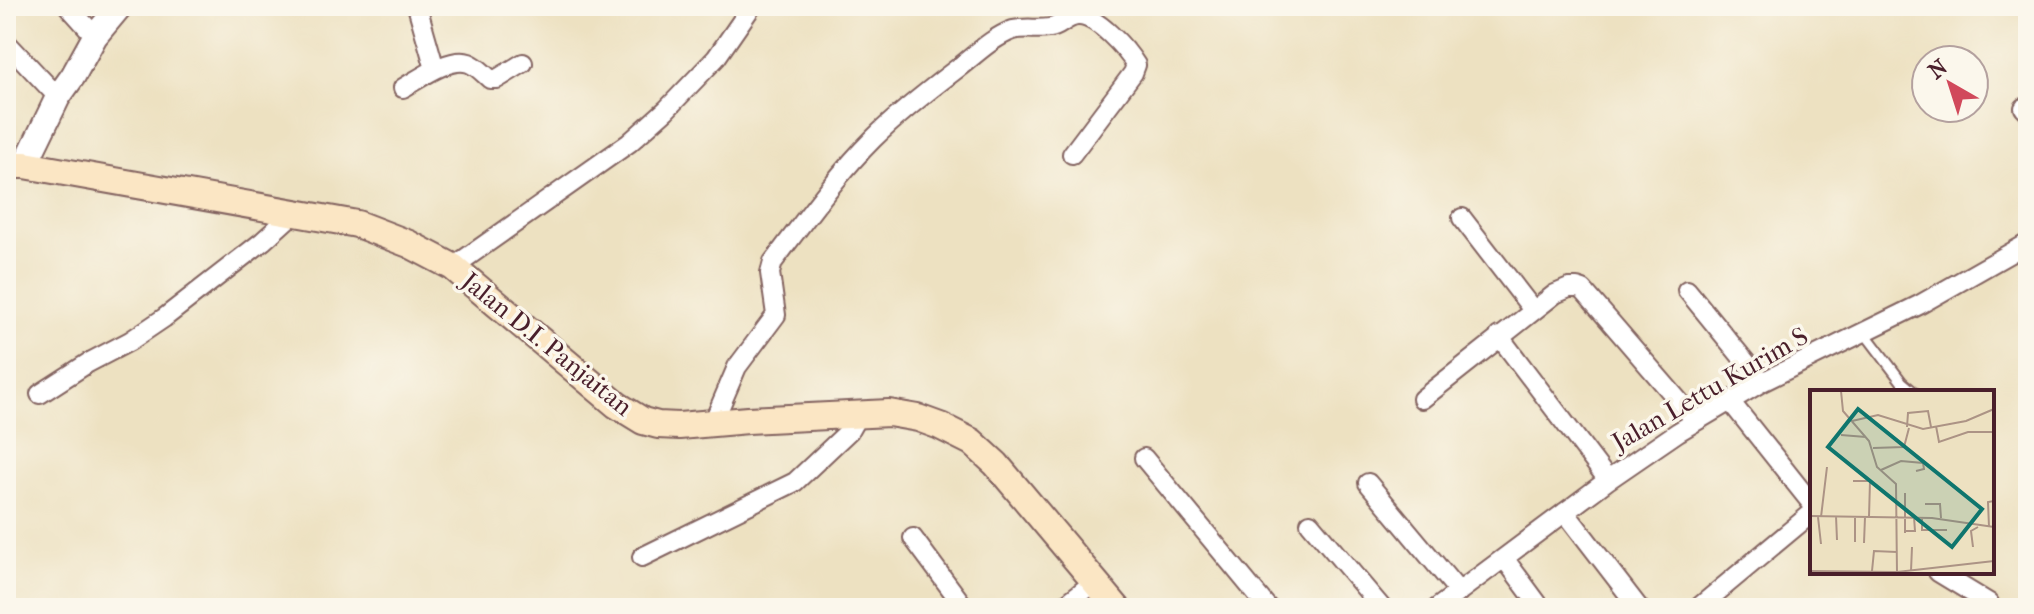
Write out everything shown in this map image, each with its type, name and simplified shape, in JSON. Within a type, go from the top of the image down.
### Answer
[{"type":"main road","name":"Jalan D.I. Panjaitan","points":[[16,165],[357,224],[409,244],[453,267],[617,405],[643,421],[679,426],[889,413],[940,426],[972,442],[996,464],[1117,608]]},
{"type":"street","points":[[68,6],[95,36]]},
{"type":"street","points":[[16,165],[95,36],[120,6]]},
{"type":"street","points":[[417,6],[435,69]]},
{"type":"street","points":[[453,267],[629,143],[716,58],[752,6]]},
{"type":"street","points":[[713,423],[737,367],[776,315],[770,273],[773,262],[842,172],[885,128],[1000,36],[1022,28],[1053,28],[1068,18],[1080,15],[1098,25],[1128,52],[1136,65],[1072,154]]},
{"type":"street","points":[[6,42],[58,97]]},
{"type":"street","points":[[403,88],[435,69],[460,62],[472,63],[490,79],[497,79],[523,63]]},
{"type":"street","points":[[40,394],[164,318],[294,213]]},
{"type":"street","points":[[1462,218],[1533,310]]},
{"type":"street","name":"Jalan Lettu Kurim S","points":[[1437,608],[1608,480],[1696,421],[1762,382],[1919,305],[2028,243]]},
{"type":"street","points":[[1422,399],[1555,294],[1577,288],[1583,290],[1696,421]]},
{"type":"street","points":[[1687,290],[1762,382]]},
{"type":"street","points":[[1499,336],[1608,480]]},
{"type":"street","points":[[1730,401],[1810,501]]},
{"type":"street","points":[[642,557],[795,482],[849,431],[858,415]]},
{"type":"street","points":[[1144,458],[1268,608]]},
{"type":"street","points":[[1368,483],[1459,592]]},
{"type":"street","points":[[1565,512],[1639,608]]},
{"type":"street","points":[[1698,608],[1810,515]]},
{"type":"street","points":[[1310,523],[1382,608]]},
{"type":"street","points":[[913,538],[965,608]]},
{"type":"street","points":[[1504,558],[1541,608]]},
{"type":"street","points":[[1941,574],[1989,603]]},
{"type":"street","points":[[1061,608],[1095,581]]},
{"type":"lane","points":[[1864,332],[1912,390]]}]
